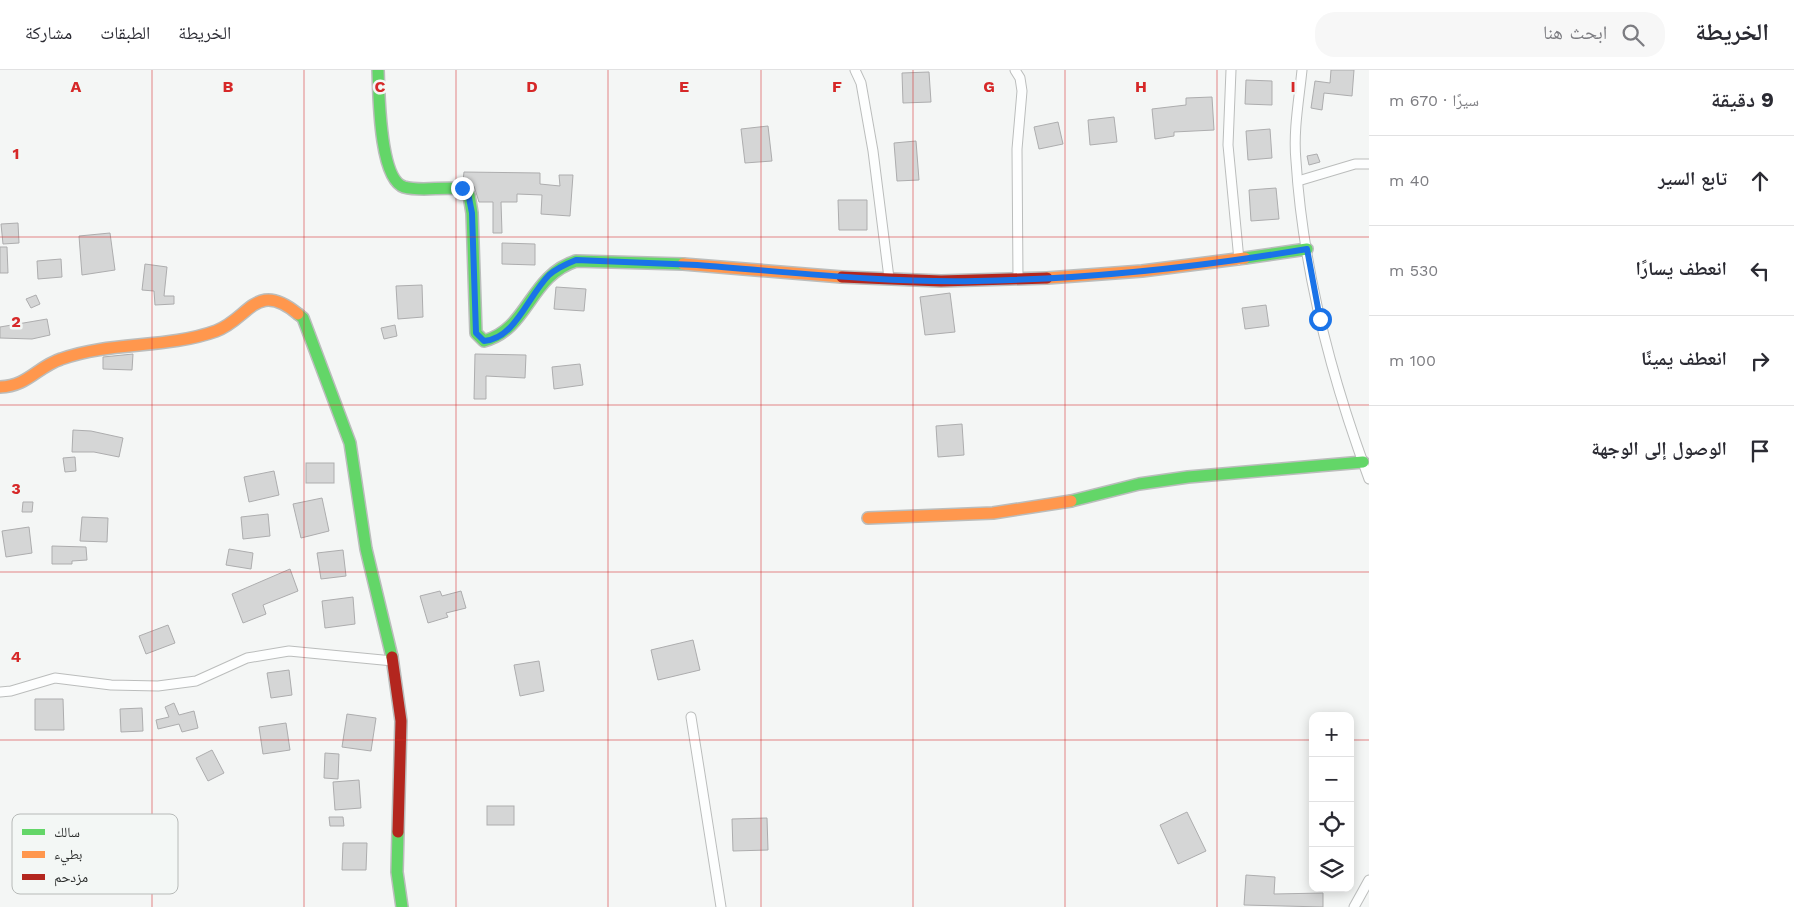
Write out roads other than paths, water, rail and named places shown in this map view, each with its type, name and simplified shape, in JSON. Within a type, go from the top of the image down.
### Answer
[{"type":"street","points":[[378,70],[383,138],[390,175],[396,184],[408,187],[439,189],[458,187],[466,190],[468,193],[472,213],[476,333],[484,341],[502,336],[549,275],[562,266],[576,260],[696,265],[830,277],[975,281],[1239,260],[1307,249]]},
{"type":"street","points":[[855,70],[861,83],[871,135],[889,278]]},
{"type":"street","points":[[1015,70],[1020,78],[1022,91],[1017,149],[1018,279]]},
{"type":"street","points":[[1231,70],[1228,145],[1239,260]]},
{"type":"street","points":[[1302,70],[1296,137],[1298,181],[1307,249],[1320,319],[1332,366],[1369,479]]},
{"type":"street","points":[[1298,181],[1355,164],[1369,164]]},
{"type":"street","points":[[0,387],[12,387],[26,382],[42,368],[61,359],[113,348],[202,336],[220,330],[248,305],[265,300],[288,304],[304,318],[350,443],[366,549],[393,661],[401,721],[397,872],[402,907]]},
{"type":"street","points":[[868,518],[952,517],[1028,509],[1068,502],[1131,485],[1165,479],[1363,462]]},
{"type":"street","points":[[0,692],[11,691],[55,678],[111,685],[148,686],[196,681],[247,658],[280,652],[393,661]]},
{"type":"street","points":[[691,717],[721,907]]},
{"type":"street","points":[[1354,907],[1369,880]]}]
